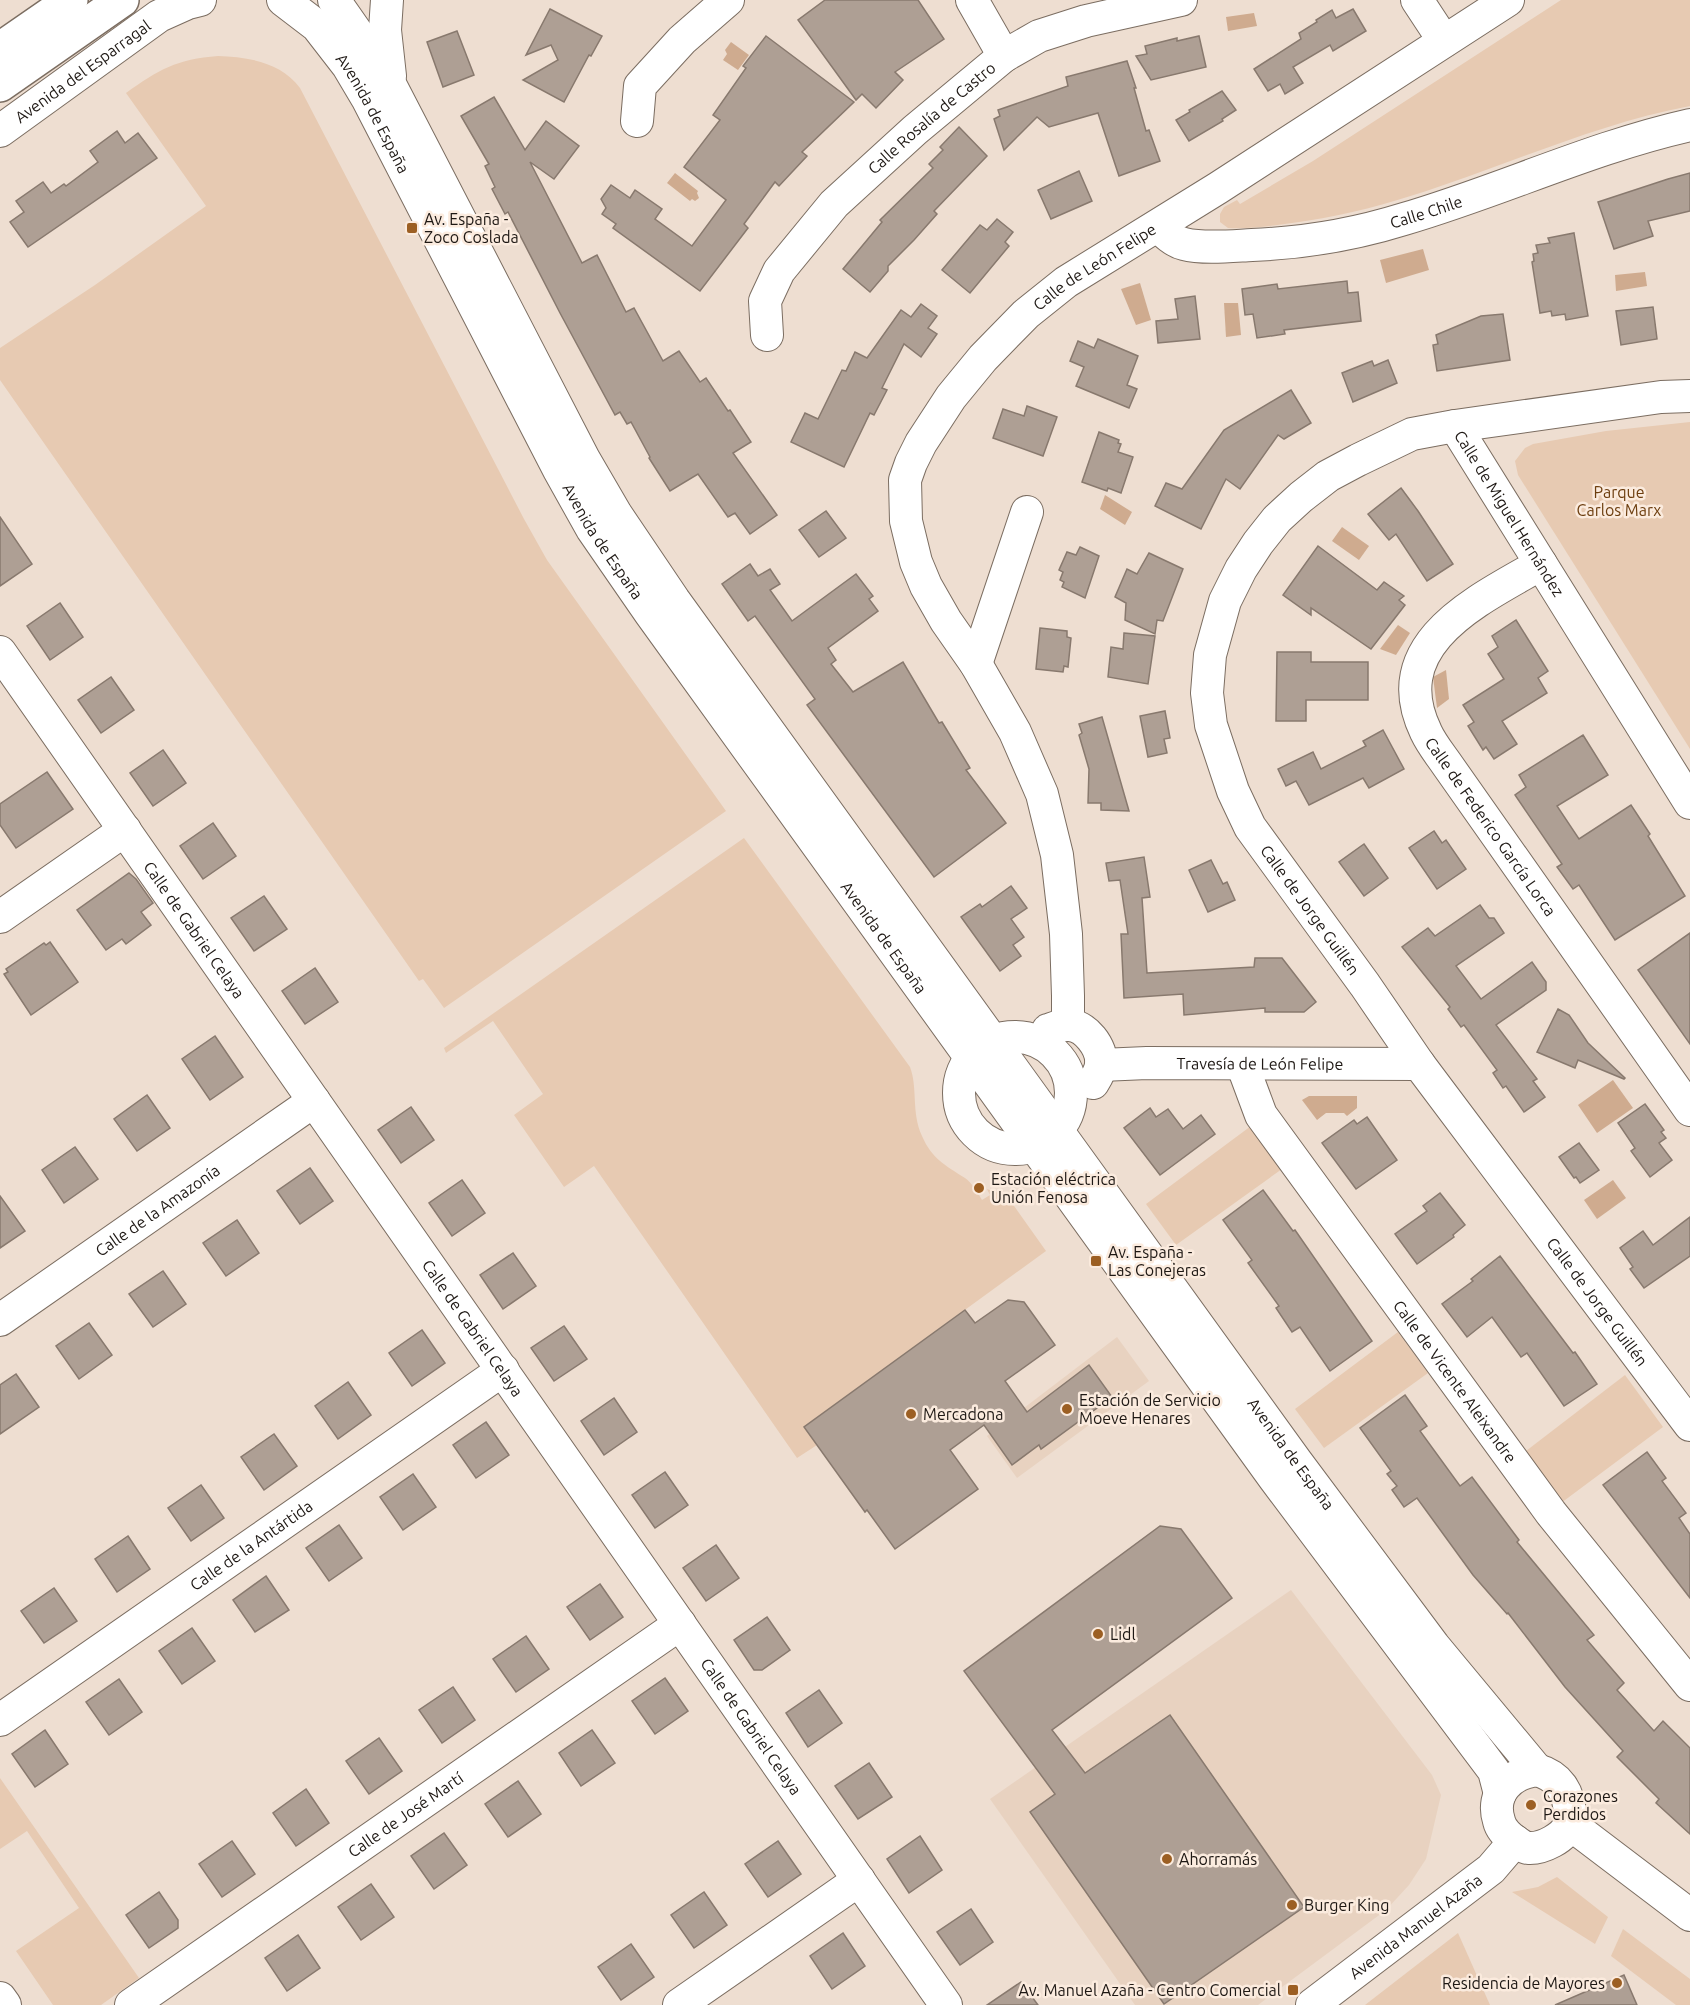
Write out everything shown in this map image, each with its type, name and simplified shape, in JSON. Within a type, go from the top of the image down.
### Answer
[{"type":"main road","points":[[0,49],[71,0]]},
{"type":"main road","points":[[0,85],[122,0]]},
{"type":"street","name":"Avenida del Esparragal","points":[[0,131],[159,16],[200,0]]},
{"type":"street","name":"Avenida de España","points":[[283,0],[317,26],[348,66],[367,98],[559,470],[592,529],[657,622],[981,1049]]},
{"type":"street","name":"Avenida de España","points":[[334,0],[391,86],[578,448],[616,514],[1288,1496],[1494,1771],[1500,1794]]},
{"type":"street","name":"Avenida de España","points":[[387,0],[385,30],[391,86]]},
{"type":"street","points":[[637,121],[640,86],[682,40],[728,0]]},
{"type":"street","points":[[972,0],[1005,56]]},
{"type":"street","name":"Calle Rosalía de Castro","points":[[767,335],[765,300],[778,271],[834,204],[915,130],[1005,56],[1039,36],[1086,21],[1181,0]]},
{"type":"street","points":[[1417,0],[1444,41]]},
{"type":"street","name":"Calle de León Felipe","points":[[1068,1025],[1066,934],[1057,855],[1042,794],[1015,732],[976,664],[946,621],[926,586],[916,562],[906,521],[906,480],[911,463],[921,443],[951,398],[983,358],[1026,314],[1066,282],[1158,226],[1508,0]]},
{"type":"street","name":"Calle Chile","points":[[1158,226],[1168,236],[1183,244],[1207,246],[1269,244],[1364,230],[1405,219],[1599,151],[1690,125]]},
{"type":"street","name":"Calle de Miguel Hernández","points":[[1690,396],[1661,397],[1455,426],[1690,803]]},
{"type":"street","name":"Calle de Jorge Guillén","points":[[1455,426],[1412,434],[1358,460],[1328,476],[1278,519],[1241,569],[1225,601],[1210,655],[1207,693],[1211,724],[1233,791],[1250,827],[1365,985],[1419,1064],[1690,1425]]},
{"type":"street","points":[[976,664],[1028,512]]},
{"type":"street","name":"Calle de Federico García Lorca","points":[[1541,564],[1454,617],[1436,636],[1422,657],[1416,676],[1416,702],[1425,732],[1690,1110]]},
{"type":"street","name":"Calle de Gabriel Celaya","points":[[0,651],[946,2005]]},
{"type":"street","points":[[0,917],[125,830]]},
{"type":"street","points":[[1025,1038],[1068,1025],[1085,1032],[1095,1043],[1101,1065],[1098,1076],[1070,1104]]},
{"type":"street","points":[[1008,1037],[1025,1038],[1042,1044],[1055,1055],[1065,1070],[1070,1086],[1070,1104],[1065,1118],[1045,1138],[1018,1149],[998,1146],[977,1134],[965,1119],[959,1100],[960,1079],[981,1049],[1008,1037]]},
{"type":"street","name":"Travesía de León Felipe","points":[[1101,1065],[1148,1063],[1419,1064]]},
{"type":"street","name":"Calle de Vicente Aleixandre","points":[[1242,1064],[1261,1115],[1551,1513],[1690,1685]]},
{"type":"street","name":"Calle de la Amazonía","points":[[0,1320],[314,1101]]},
{"type":"street","name":"Avenida de España","points":[[1045,1138],[1296,1461],[1427,1637],[1537,1770]]},
{"type":"street","name":"Calle de la Antártida","points":[[0,1720],[503,1370]]},
{"type":"street","name":"Calle de José Martí","points":[[131,2005],[680,1624]]},
{"type":"street","points":[[1537,1770],[1556,1779],[1565,1790],[1569,1804],[1570,1824],[1561,1835],[1545,1846],[1526,1848],[1509,1838],[1499,1824],[1496,1810],[1500,1794],[1514,1778],[1524,1772],[1537,1770]]},
{"type":"street","points":[[1570,1824],[1690,1915]]},
{"type":"street","name":"Avenida Manuel Azaña","points":[[1312,2005],[1491,1869],[1515,1841]]},
{"type":"street","points":[[679,2005],[859,1880]]},
{"type":"street","points":[[0,1998],[5,2005]]},
{"type":"shaded area","points":[[1254,13],[1257,26],[1228,31],[1226,17]]},
{"type":"shaded area","points":[[731,42],[749,55],[738,70],[723,60],[727,54],[725,50]]},
{"type":"shaded area","points":[[675,173],[698,191],[699,198],[690,201],[667,183]]},
{"type":"shaded area","points":[[1423,249],[1429,270],[1386,283],[1380,260]]},
{"type":"shaded area","points":[[1645,272],[1647,286],[1616,291],[1615,275]]},
{"type":"shaded area","points":[[1140,283],[1151,320],[1136,325],[1121,289]]},
{"type":"shaded area","points":[[1224,303],[1238,303],[1241,335],[1226,337]]},
{"type":"shaded area","points":[[1105,495],[1132,512],[1125,525],[1100,509]]},
{"type":"shaded area","points":[[1342,527],[1369,546],[1359,560],[1332,541]]},
{"type":"shaded area","points":[[1398,625],[1410,633],[1396,655],[1380,649]]},
{"type":"shaded area","points":[[1446,670],[1449,699],[1437,708],[1433,677]]},
{"type":"shaded area","points":[[1613,1080],[1633,1108],[1597,1133],[1578,1105]]},
{"type":"shaded area","points":[[1309,1096],[1357,1096],[1357,1108],[1347,1116],[1344,1113],[1326,1113],[1317,1120],[1302,1100]]},
{"type":"shaded area","points":[[1613,1180],[1626,1198],[1597,1219],[1584,1200]]},
{"type":"shaded area","name":"Estación de Servicio Moeve Henares","points":[[1117,1337],[1149,1381],[1017,1478],[987,1436]]},
{"type":"shaded area","points":[[1291,1590],[1432,1775],[1441,1795],[1426,1859],[1409,1885],[1386,1910],[1258,2005],[1135,2005],[990,1799]]},
{"type":"green space","points":[[1561,0],[1690,0],[1690,106],[1590,133],[1443,185],[1344,214],[1252,228],[1228,228],[1220,222],[1220,214],[1224,207],[1237,200],[1240,204],[1313,161]]},
{"type":"green space","points":[[218,56],[252,60],[274,67],[292,79],[300,88],[547,560],[726,811],[444,1008],[423,979],[419,981],[0,380],[0,348],[95,285],[206,206],[126,93],[169,67],[191,60]]},
{"type":"green space","name":"Parque Carlos Marx","points":[[1690,422],[1690,749],[1518,475],[1515,461],[1525,448],[1533,444],[1606,431]]},
{"type":"green space","points":[[744,838],[910,1067],[919,1127],[930,1150],[940,1161],[968,1180],[982,1200],[990,1195],[987,1189],[1007,1196],[1046,1251],[804,1427],[817,1445],[797,1458],[594,1166],[564,1187],[514,1115],[543,1094],[493,1021],[446,1053],[444,1048]]},
{"type":"green space","points":[[1251,1126],[1282,1169],[1176,1245],[1146,1204]]},
{"type":"green space","points":[[1398,1332],[1428,1373],[1324,1448],[1295,1409]]},
{"type":"green space","points":[[1625,1375],[1663,1427],[1557,1506],[1518,1457]]},
{"type":"green space","points":[[0,1778],[139,1978],[101,2005],[53,2005],[16,1951],[79,1908],[27,1831],[0,1849]]},
{"type":"green space","points":[[1557,1877],[1608,1917],[1595,1944],[1512,1892],[1538,1887]]},
{"type":"green space","points":[[1623,1929],[1690,1979],[1690,2005],[1676,2005],[1611,1956]]},
{"type":"green space","points":[[1458,1933],[1490,2005],[1365,2005]]},
{"type":"building","points":[[825,0],[918,0],[944,39],[895,72],[903,80],[876,108],[862,94],[856,100],[798,20]]},
{"type":"building","points":[[550,9],[602,36],[564,102],[523,80],[558,60],[551,45],[526,55]]},
{"type":"building","points":[[1353,9],[1366,31],[1333,51],[1330,45],[1293,67],[1303,83],[1285,94],[1280,84],[1268,91],[1254,69],[1301,39],[1299,33],[1332,10],[1336,18]]},
{"type":"building","points":[[457,31],[474,75],[443,87],[427,42]]},
{"type":"building","points":[[766,36],[854,102],[802,152],[807,156],[779,186],[775,182],[744,224],[748,228],[700,291],[613,228],[616,224],[602,214],[606,208],[601,199],[611,185],[630,198],[635,190],[662,209],[655,219],[692,246],[726,200],[684,167],[720,120],[713,115],[746,68],[743,66]]},
{"type":"building","points":[[1199,36],[1206,67],[1151,80],[1136,56],[1147,54],[1145,46],[1177,38],[1177,41]]},
{"type":"building","points":[[1127,61],[1146,131],[1149,130],[1160,161],[1119,176],[1098,113],[1049,127],[1037,117],[1004,150],[994,119],[1000,116],[998,110],[1068,86],[1066,77]]},
{"type":"building","points":[[1222,91],[1236,110],[1222,119],[1223,121],[1189,141],[1176,120]]},
{"type":"building","points":[[494,97],[525,150],[546,121],[579,146],[554,179],[530,162],[582,263],[597,255],[626,312],[634,308],[663,361],[679,351],[700,382],[706,378],[751,442],[733,453],[777,515],[750,534],[735,513],[728,517],[698,474],[670,491],[649,458],[631,422],[627,424],[620,412],[615,415],[508,212],[505,214],[492,189],[495,187],[485,166],[489,164],[461,116]]},
{"type":"building","points":[[959,127],[987,156],[934,211],[937,214],[888,266],[888,271],[870,292],[843,269],[882,222],[880,220],[933,168],[929,164],[943,150],[940,147]]},
{"type":"building","points":[[117,131],[125,143],[138,133],[157,158],[28,247],[10,222],[24,212],[16,201],[43,182],[51,193],[64,184],[66,186],[98,162],[90,151]]},
{"type":"building","points":[[1079,171],[1092,201],[1051,219],[1038,190]]},
{"type":"building","points":[[1690,173],[1690,211],[1648,221],[1653,236],[1614,249],[1598,202]]},
{"type":"building","points":[[997,219],[1013,232],[1005,242],[1009,246],[970,293],[942,270],[980,225],[987,230]]},
{"type":"building","points":[[1574,233],[1588,316],[1566,320],[1565,314],[1552,316],[1551,311],[1540,313],[1532,262],[1534,261],[1533,254],[1538,253],[1536,245],[1550,243],[1548,238]]},
{"type":"building","points":[[1347,281],[1348,293],[1358,292],[1361,321],[1284,330],[1285,334],[1257,338],[1253,314],[1245,315],[1242,289],[1277,284],[1278,289]]},
{"type":"building","points":[[1195,296],[1200,339],[1158,343],[1156,321],[1178,319],[1175,299]]},
{"type":"building","points":[[921,304],[937,316],[928,328],[937,334],[921,357],[904,344],[882,388],[887,390],[874,415],[870,413],[844,467],[791,442],[805,413],[818,419],[842,370],[846,371],[855,352],[867,358],[901,310],[911,317]]},
{"type":"building","points":[[1653,307],[1657,339],[1621,345],[1616,311]]},
{"type":"building","points":[[1503,314],[1510,360],[1437,371],[1433,345],[1438,344],[1436,335],[1481,316]]},
{"type":"building","points":[[1098,339],[1138,356],[1127,385],[1137,389],[1129,408],[1076,386],[1084,367],[1070,361],[1078,341],[1094,348]]},
{"type":"building","points":[[1388,360],[1397,383],[1353,402],[1342,373],[1372,361],[1374,366]]},
{"type":"building","points":[[1291,390],[1311,423],[1284,439],[1278,435],[1240,489],[1226,479],[1201,529],[1155,506],[1166,483],[1182,489],[1224,430]]},
{"type":"building","points":[[1027,406],[1057,417],[1043,456],[993,438],[1003,409],[1024,416]]},
{"type":"building","points":[[1099,432],[1119,440],[1118,443],[1121,444],[1118,452],[1133,457],[1121,493],[1108,488],[1107,491],[1082,482]]},
{"type":"building","points":[[1401,488],[1453,564],[1427,581],[1396,534],[1389,540],[1368,514]]},
{"type":"building","points":[[826,511],[846,538],[819,557],[799,530]]},
{"type":"building","points":[[0,517],[32,564],[0,586]]},
{"type":"building","points":[[1318,546],[1377,590],[1384,582],[1404,596],[1399,600],[1405,605],[1371,649],[1311,608],[1311,615],[1283,595]]},
{"type":"building","points":[[1080,547],[1099,556],[1085,598],[1062,587],[1064,582],[1060,580],[1063,572],[1059,570],[1067,552],[1076,555]]},
{"type":"building","points":[[1149,553],[1183,569],[1163,621],[1157,620],[1155,634],[1125,620],[1126,603],[1115,597],[1127,569],[1137,574]]},
{"type":"building","points":[[750,564],[758,576],[770,569],[780,584],[770,590],[792,621],[856,574],[873,596],[869,599],[878,611],[828,648],[836,660],[831,664],[853,692],[903,662],[939,723],[942,722],[970,768],[966,770],[1006,823],[934,877],[807,705],[815,699],[755,616],[748,621],[722,584]]},
{"type":"building","points":[[60,603],[83,637],[50,660],[27,626]]},
{"type":"building","points":[[1516,620],[1548,671],[1538,678],[1547,693],[1502,721],[1517,744],[1494,759],[1486,747],[1483,750],[1468,726],[1474,722],[1463,705],[1504,679],[1488,654],[1498,647],[1492,636]]},
{"type":"building","points":[[1040,628],[1067,631],[1067,637],[1071,638],[1068,667],[1064,666],[1063,672],[1036,669]]},
{"type":"building","points":[[1124,633],[1155,636],[1148,684],[1108,677],[1111,647],[1123,649]]},
{"type":"building","points":[[1277,652],[1311,652],[1311,662],[1368,662],[1368,700],[1306,700],[1306,721],[1276,721]]},
{"type":"building","points":[[111,677],[134,710],[101,733],[78,700]]},
{"type":"building","points":[[1165,711],[1170,738],[1164,739],[1167,753],[1148,757],[1140,716]]},
{"type":"building","points":[[1102,717],[1129,811],[1101,810],[1101,803],[1088,803],[1089,769],[1079,735],[1082,733],[1079,724]]},
{"type":"building","points":[[1383,730],[1404,769],[1369,788],[1363,778],[1309,805],[1296,781],[1286,786],[1278,769],[1313,752],[1321,769],[1366,746],[1363,741]]},
{"type":"building","points":[[1583,735],[1608,775],[1557,806],[1579,839],[1631,805],[1685,896],[1615,940],[1579,885],[1573,889],[1557,867],[1562,864],[1515,795],[1526,787],[1519,775]]},
{"type":"building","points":[[163,750],[186,783],[153,806],[130,773]]},
{"type":"building","points":[[47,772],[73,809],[16,848],[0,825],[0,804]]},
{"type":"building","points":[[213,823],[236,856],[203,879],[180,846]]},
{"type":"building","points":[[1434,831],[1442,843],[1446,840],[1466,869],[1437,889],[1409,848]]},
{"type":"building","points":[[1364,844],[1388,878],[1364,896],[1339,862]]},
{"type":"building","points":[[1144,857],[1150,897],[1142,898],[1147,973],[1254,967],[1255,958],[1282,958],[1316,1002],[1304,1012],[1265,1012],[1265,1008],[1184,1015],[1183,994],[1124,998],[1121,934],[1128,934],[1120,880],[1109,881],[1106,863]]},
{"type":"building","points":[[1211,860],[1223,884],[1227,882],[1235,900],[1208,912],[1189,870]]},
{"type":"building","points":[[129,873],[153,903],[141,912],[151,925],[126,944],[122,939],[106,950],[77,910]]},
{"type":"building","points":[[1011,886],[1027,908],[1011,919],[1024,937],[1013,945],[1021,956],[1000,971],[961,917],[980,904],[982,907]]},
{"type":"building","points":[[264,896],[287,929],[254,951],[231,918]]},
{"type":"building","points":[[1480,905],[1489,918],[1494,918],[1504,933],[1456,966],[1481,999],[1532,962],[1546,982],[1546,990],[1496,1025],[1537,1079],[1533,1081],[1545,1097],[1524,1112],[1506,1086],[1503,1088],[1493,1073],[1497,1070],[1464,1025],[1461,1027],[1448,1009],[1450,1007],[1402,947],[1428,928],[1435,936]]},
{"type":"building","points":[[1690,933],[1690,1044],[1638,970]]},
{"type":"building","points":[[50,942],[78,982],[31,1015],[4,974],[8,972],[6,969],[44,943],[46,945]]},
{"type":"building","points":[[315,968],[338,1002],[305,1024],[282,991]]},
{"type":"building","points":[[1558,1009],[1569,1015],[1588,1043],[1624,1079],[1578,1060],[1575,1068],[1537,1052]]},
{"type":"building","points":[[215,1036],[243,1077],[210,1100],[182,1059]]},
{"type":"building","points":[[147,1095],[170,1128],[137,1151],[114,1119]]},
{"type":"building","points":[[1645,1104],[1664,1130],[1661,1132],[1666,1138],[1659,1143],[1672,1160],[1650,1177],[1631,1151],[1635,1148],[1618,1123]]},
{"type":"building","points":[[411,1107],[434,1140],[401,1163],[378,1130]]},
{"type":"building","points":[[1150,1108],[1156,1117],[1168,1109],[1183,1129],[1201,1115],[1215,1134],[1160,1175],[1124,1128]]},
{"type":"building","points":[[1367,1117],[1397,1160],[1356,1189],[1322,1143],[1354,1120],[1357,1124]]},
{"type":"building","points":[[1579,1143],[1599,1170],[1580,1183],[1559,1157]]},
{"type":"building","points":[[75,1147],[98,1179],[64,1203],[42,1170]]},
{"type":"building","points":[[310,1168],[333,1201],[300,1224],[277,1191]]},
{"type":"building","points":[[462,1180],[485,1213],[452,1236],[429,1203]]},
{"type":"building","points":[[1263,1190],[1293,1231],[1295,1230],[1372,1341],[1330,1371],[1300,1327],[1292,1332],[1276,1308],[1279,1306],[1248,1263],[1252,1260],[1223,1220]]},
{"type":"building","points":[[1440,1193],[1465,1225],[1453,1235],[1454,1237],[1417,1264],[1395,1234],[1427,1211],[1423,1206]]},
{"type":"building","points":[[0,1196],[25,1231],[0,1248]]},
{"type":"building","points":[[1690,1217],[1690,1256],[1644,1288],[1630,1269],[1633,1267],[1620,1248],[1643,1231],[1653,1245]]},
{"type":"building","points":[[237,1220],[259,1253],[226,1276],[203,1243]]},
{"type":"building","points":[[513,1253],[536,1286],[503,1309],[480,1275]]},
{"type":"building","points":[[1500,1256],[1597,1384],[1564,1406],[1527,1353],[1521,1357],[1492,1317],[1467,1337],[1442,1304],[1473,1281],[1471,1279]]},
{"type":"building","points":[[163,1271],[186,1304],[153,1327],[129,1294]]},
{"type":"building","name":"Mercadona","points":[[1008,1300],[1024,1302],[1055,1345],[1005,1381],[1027,1412],[1089,1365],[1112,1397],[1041,1449],[1039,1445],[1012,1465],[984,1425],[950,1450],[978,1489],[895,1549],[867,1510],[865,1512],[804,1427],[965,1310],[975,1323]]},
{"type":"building","points":[[89,1323],[112,1355],[79,1379],[56,1346]]},
{"type":"building","points":[[564,1326],[587,1359],[554,1381],[531,1348]]},
{"type":"building","points":[[422,1330],[445,1363],[412,1386],[389,1353]]},
{"type":"building","points":[[16,1374],[39,1407],[0,1434],[0,1385]]},
{"type":"building","points":[[348,1382],[371,1415],[338,1439],[315,1406]]},
{"type":"building","points":[[1405,1395],[1427,1426],[1420,1431],[1460,1486],[1472,1477],[1519,1540],[1517,1542],[1594,1635],[1587,1640],[1624,1683],[1617,1690],[1654,1731],[1663,1721],[1690,1748],[1690,1834],[1656,1803],[1659,1799],[1617,1757],[1623,1751],[1565,1687],[1508,1613],[1473,1575],[1417,1498],[1404,1507],[1392,1490],[1397,1486],[1387,1474],[1391,1471],[1360,1428]]},
{"type":"building","points":[[614,1398],[637,1432],[604,1455],[581,1421]]},
{"type":"building","points":[[486,1422],[509,1455],[476,1478],[453,1445]]},
{"type":"building","points":[[274,1434],[297,1466],[264,1490],[241,1457]]},
{"type":"building","points":[[1647,1452],[1666,1478],[1662,1481],[1686,1513],[1679,1518],[1690,1534],[1690,1598],[1603,1485]]},
{"type":"building","points":[[665,1472],[688,1505],[655,1528],[632,1495]]},
{"type":"building","points":[[413,1474],[436,1507],[403,1530],[380,1497]]},
{"type":"building","points":[[201,1485],[224,1518],[191,1541],[168,1508]]},
{"type":"building","points":[[339,1525],[362,1558],[329,1581],[306,1548]]},
{"type":"building","points":[[1160,1526],[1181,1529],[1232,1598],[1052,1730],[1085,1773],[1170,1715],[1304,1907],[1164,2004],[1030,1812],[1055,1794],[964,1671]]},
{"type":"building","points":[[128,1536],[150,1569],[117,1592],[95,1559]]},
{"type":"building","points":[[716,1545],[739,1578],[706,1601],[683,1568]]},
{"type":"building","points":[[266,1576],[289,1610],[255,1632],[233,1600]]},
{"type":"building","points":[[600,1584],[623,1617],[590,1640],[567,1607]]},
{"type":"building","points":[[54,1588],[77,1621],[44,1643],[21,1611]]},
{"type":"building","points":[[767,1617],[790,1650],[762,1670],[754,1670],[734,1640]]},
{"type":"building","points":[[192,1628],[215,1661],[182,1684],[159,1651]]},
{"type":"building","points":[[526,1636],[549,1669],[516,1692],[493,1659]]},
{"type":"building","points":[[665,1678],[688,1711],[655,1734],[632,1701]]},
{"type":"building","points":[[119,1679],[142,1712],[109,1735],[86,1702]]},
{"type":"building","points":[[453,1687],[475,1720],[442,1743],[419,1710]]},
{"type":"building","points":[[819,1690],[842,1723],[808,1747],[786,1713]]},
{"type":"building","points":[[45,1730],[68,1764],[35,1787],[12,1754]]},
{"type":"building","points":[[592,1730],[615,1763],[581,1786],[559,1753]]},
{"type":"building","points":[[379,1738],[402,1771],[369,1794],[346,1761]]},
{"type":"building","points":[[869,1763],[892,1797],[858,1819],[835,1786]]},
{"type":"building","points":[[518,1781],[541,1814],[508,1837],[485,1804]]},
{"type":"building","points":[[306,1789],[329,1823],[296,1846],[273,1813]]},
{"type":"building","points":[[444,1833],[467,1865],[434,1889],[411,1856]]},
{"type":"building","points":[[920,1836],[942,1870],[909,1893],[887,1859]]},
{"type":"building","points":[[232,1841],[255,1874],[222,1897],[199,1864]]},
{"type":"building","points":[[778,1841],[801,1874],[768,1897],[745,1864]]},
{"type":"building","points":[[371,1884],[394,1917],[361,1940],[338,1907]]},
{"type":"building","points":[[159,1892],[178,1920],[178,1928],[149,1948],[126,1915]]},
{"type":"building","points":[[704,1892],[727,1925],[694,1948],[671,1915]]},
{"type":"building","points":[[971,1909],[993,1942],[960,1965],[937,1932]]},
{"type":"building","points":[[843,1933],[865,1966],[832,1989],[810,1956]]},
{"type":"building","points":[[298,1935],[320,1968],[287,1991],[265,1958]]},
{"type":"building","points":[[631,1944],[654,1977],[621,2000],[598,1967]]},
{"type":"building","name":"Residencia de Mayores","points":[[1624,1975],[1637,2005],[1555,2005]]},
{"type":"building","points":[[1021,1982],[1038,2005],[987,2005]]},
{"type":"place","name":"Av. España - Zoco Coslada","points":[[412,228]]},
{"type":"place","name":"Estación eléctrica Unión Fenosa","points":[[979,1188]]},
{"type":"place","name":"Av. España - Las Conejeras","points":[[1096,1261]]},
{"type":"place","name":"Estación de Servicio Moeve Henares","points":[[1067,1409]]},
{"type":"place","name":"Mercadona","points":[[911,1414]]},
{"type":"place","name":"Lidl","points":[[1098,1634]]},
{"type":"place","name":"Corazones Perdidos","points":[[1531,1805]]},
{"type":"place","name":"Ahorramás","points":[[1167,1859]]},
{"type":"place","name":"Burger King","points":[[1292,1905]]},
{"type":"place","name":"Residencia de Mayores","points":[[1617,1983]]},
{"type":"place","name":"Av. Manuel Azaña - Centro Comercial","points":[[1293,1990]]}]
